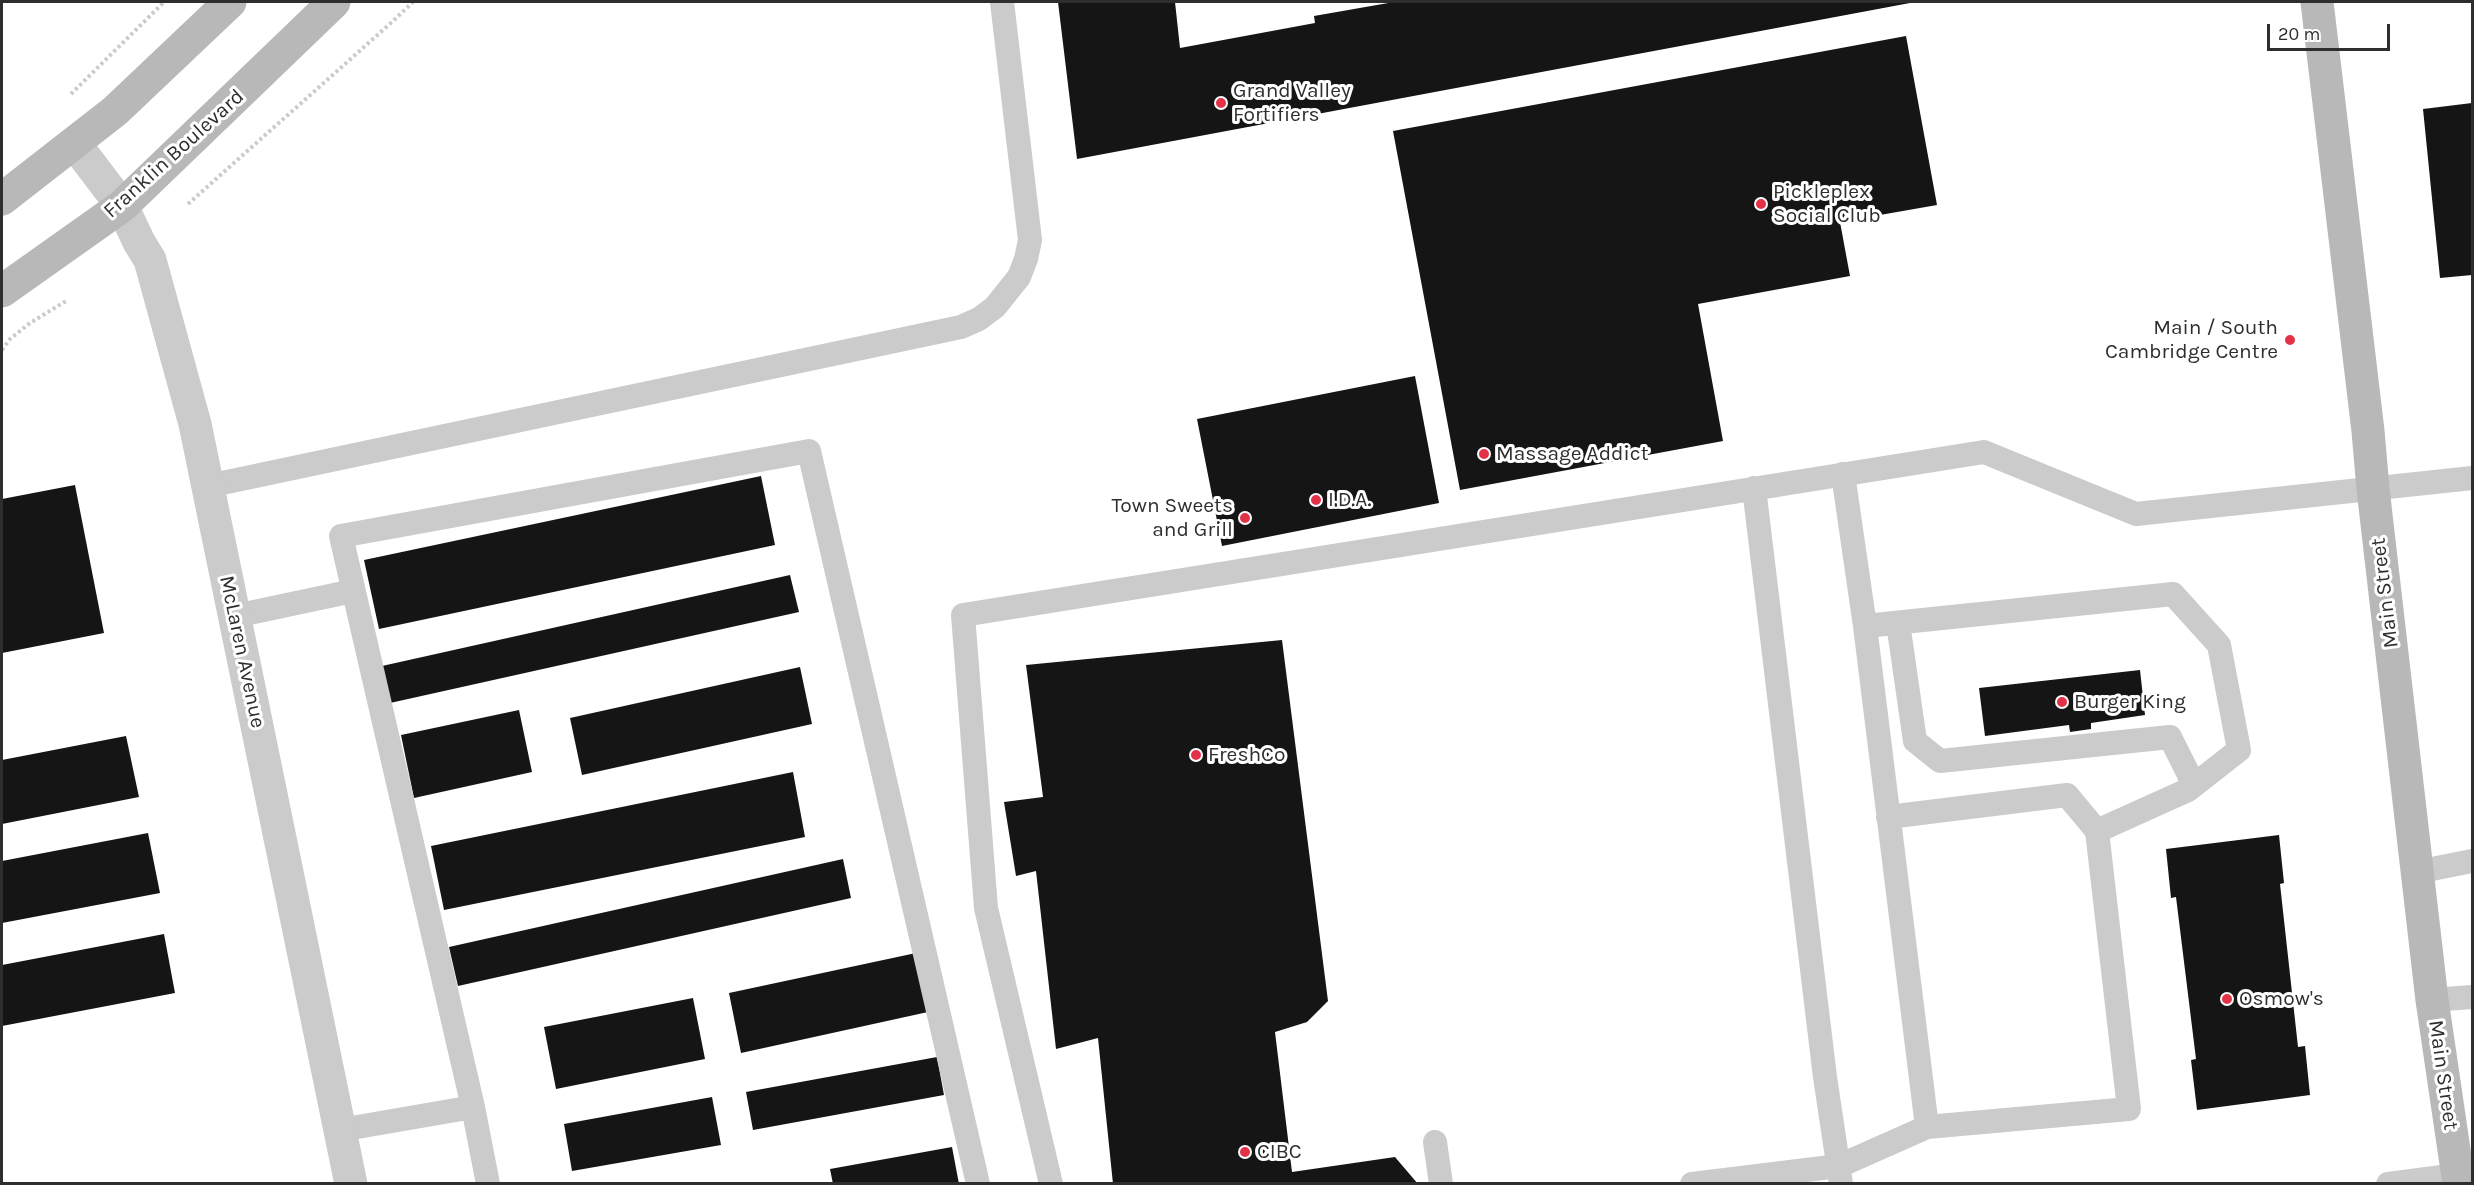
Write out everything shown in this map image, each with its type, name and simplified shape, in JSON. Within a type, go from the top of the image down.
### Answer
[{"type":"main road","name":"Franklin Boulevard","points":[[2,291],[122,206],[334,2]]},
{"type":"main road","name":"Main Street","points":[[2317,2],[2432,1000],[2458,1179]]},
{"type":"main road","points":[[2,199],[115,111],[217,6]]},
{"type":"street","name":"McLaren Avenue","points":[[75,144],[122,206],[150,260],[195,424],[351,1184]]},
{"type":"lane","points":[[208,486],[961,327],[979,319],[995,308],[1019,277],[1030,240],[1002,2]]},
{"type":"lane","points":[[488,1184],[473,1107],[340,536],[809,451],[978,1184]]},
{"type":"lane","points":[[1051,1184],[986,908],[963,615],[1984,452],[2136,514],[2472,478]]},
{"type":"lane","points":[[1843,474],[1865,626],[1927,1127]]},
{"type":"lane","points":[[1754,488],[1825,1077],[1840,1175]]},
{"type":"lane","points":[[235,616],[353,591]]},
{"type":"lane","points":[[1865,626],[2173,594],[2218,645],[2239,750],[2188,790],[2097,831]]},
{"type":"lane","points":[[1898,623],[1915,741],[1940,762],[2170,737],[2194,785]]},
{"type":"lane","points":[[1692,1184],[1840,1175],[1927,1127],[2129,1109],[2097,831],[2067,795],[1888,817]]},
{"type":"lane","points":[[2417,872],[2472,861]]},
{"type":"lane","points":[[2432,1000],[2472,997]]},
{"type":"lane","points":[[340,1130],[473,1107]]},
{"type":"lane","points":[[1435,1142],[1441,1184]]},
{"type":"lane","points":[[2388,1184],[2458,1179]]},
{"type":"path","points":[[64,101],[164,2]]},
{"type":"path","points":[[188,204],[413,2]]},
{"type":"path","points":[[2,350],[10,339],[30,323],[66,301]]},
{"type":"building","name":"Grand Valley Fortifiers","points":[[1058,2],[1175,2],[1180,48],[1315,23],[1314,16],[1394,2],[1910,3],[1077,159]]},
{"type":"building","points":[[1906,36],[1937,205],[1840,222],[1850,276],[1698,304],[1723,441],[1460,490],[1393,131]]},
{"type":"building","points":[[2472,103],[2472,275],[2440,278],[2423,109]]},
{"type":"building","points":[[1415,376],[1439,503],[1222,546],[1197,419]]},
{"type":"building","points":[[761,476],[775,545],[379,629],[364,560]]},
{"type":"building","points":[[75,485],[104,633],[2,653],[2,499]]},
{"type":"building","points":[[790,575],[799,612],[390,703],[382,666]]},
{"type":"building","points":[[1282,640],[1328,1001],[1307,1022],[1275,1032],[1292,1172],[1395,1157],[1418,1184],[1113,1184],[1098,1038],[1056,1049],[1036,871],[1016,876],[1004,802],[1043,797],[1026,665]]},
{"type":"building","points":[[800,667],[812,724],[582,775],[570,718]]},
{"type":"building","name":"Burger King","points":[[2140,670],[2145,715],[2091,723],[2091,729],[2070,732],[2069,725],[1985,736],[1979,688]]},
{"type":"building","points":[[519,710],[532,772],[414,798],[401,735]]},
{"type":"building","points":[[126,736],[139,797],[2,824],[2,760]]},
{"type":"building","points":[[793,772],[805,837],[444,910],[431,846]]},
{"type":"building","points":[[148,833],[160,893],[2,923],[2,861]]},
{"type":"building","points":[[2279,835],[2284,883],[2280,884],[2298,1047],[2305,1046],[2310,1095],[2197,1110],[2191,1060],[2196,1059],[2176,897],[2171,898],[2166,849]]},
{"type":"building","points":[[843,859],[851,898],[458,986],[449,947]]},
{"type":"building","points":[[164,934],[175,993],[2,1026],[2,965]]},
{"type":"building","points":[[916,953],[928,1012],[741,1053],[729,993]]},
{"type":"building","points":[[693,998],[705,1059],[556,1089],[544,1027]]},
{"type":"building","points":[[937,1057],[944,1095],[753,1130],[746,1092]]},
{"type":"building","points":[[712,1097],[721,1145],[572,1171],[564,1124]]},
{"type":"building","points":[[952,1147],[959,1184],[833,1184],[830,1169]]},
{"type":"place","name":"Grand Valley Fortifiers","points":[[1221,103]]},
{"type":"place","name":"Pickleplex Social Club","points":[[1761,204]]},
{"type":"place","name":"Main / South Cambridge Centre","points":[[2290,340]]},
{"type":"place","name":"Massage Addict","points":[[1484,454]]},
{"type":"place","name":"I.D.A.","points":[[1316,500]]},
{"type":"place","name":"Town Sweets and Grill","points":[[1245,518]]},
{"type":"place","name":"Burger King","points":[[2062,702]]},
{"type":"place","name":"FreshCo","points":[[1196,755]]},
{"type":"place","name":"Osmow's","points":[[2227,999]]},
{"type":"place","name":"CIBC","points":[[1245,1152]]}]
